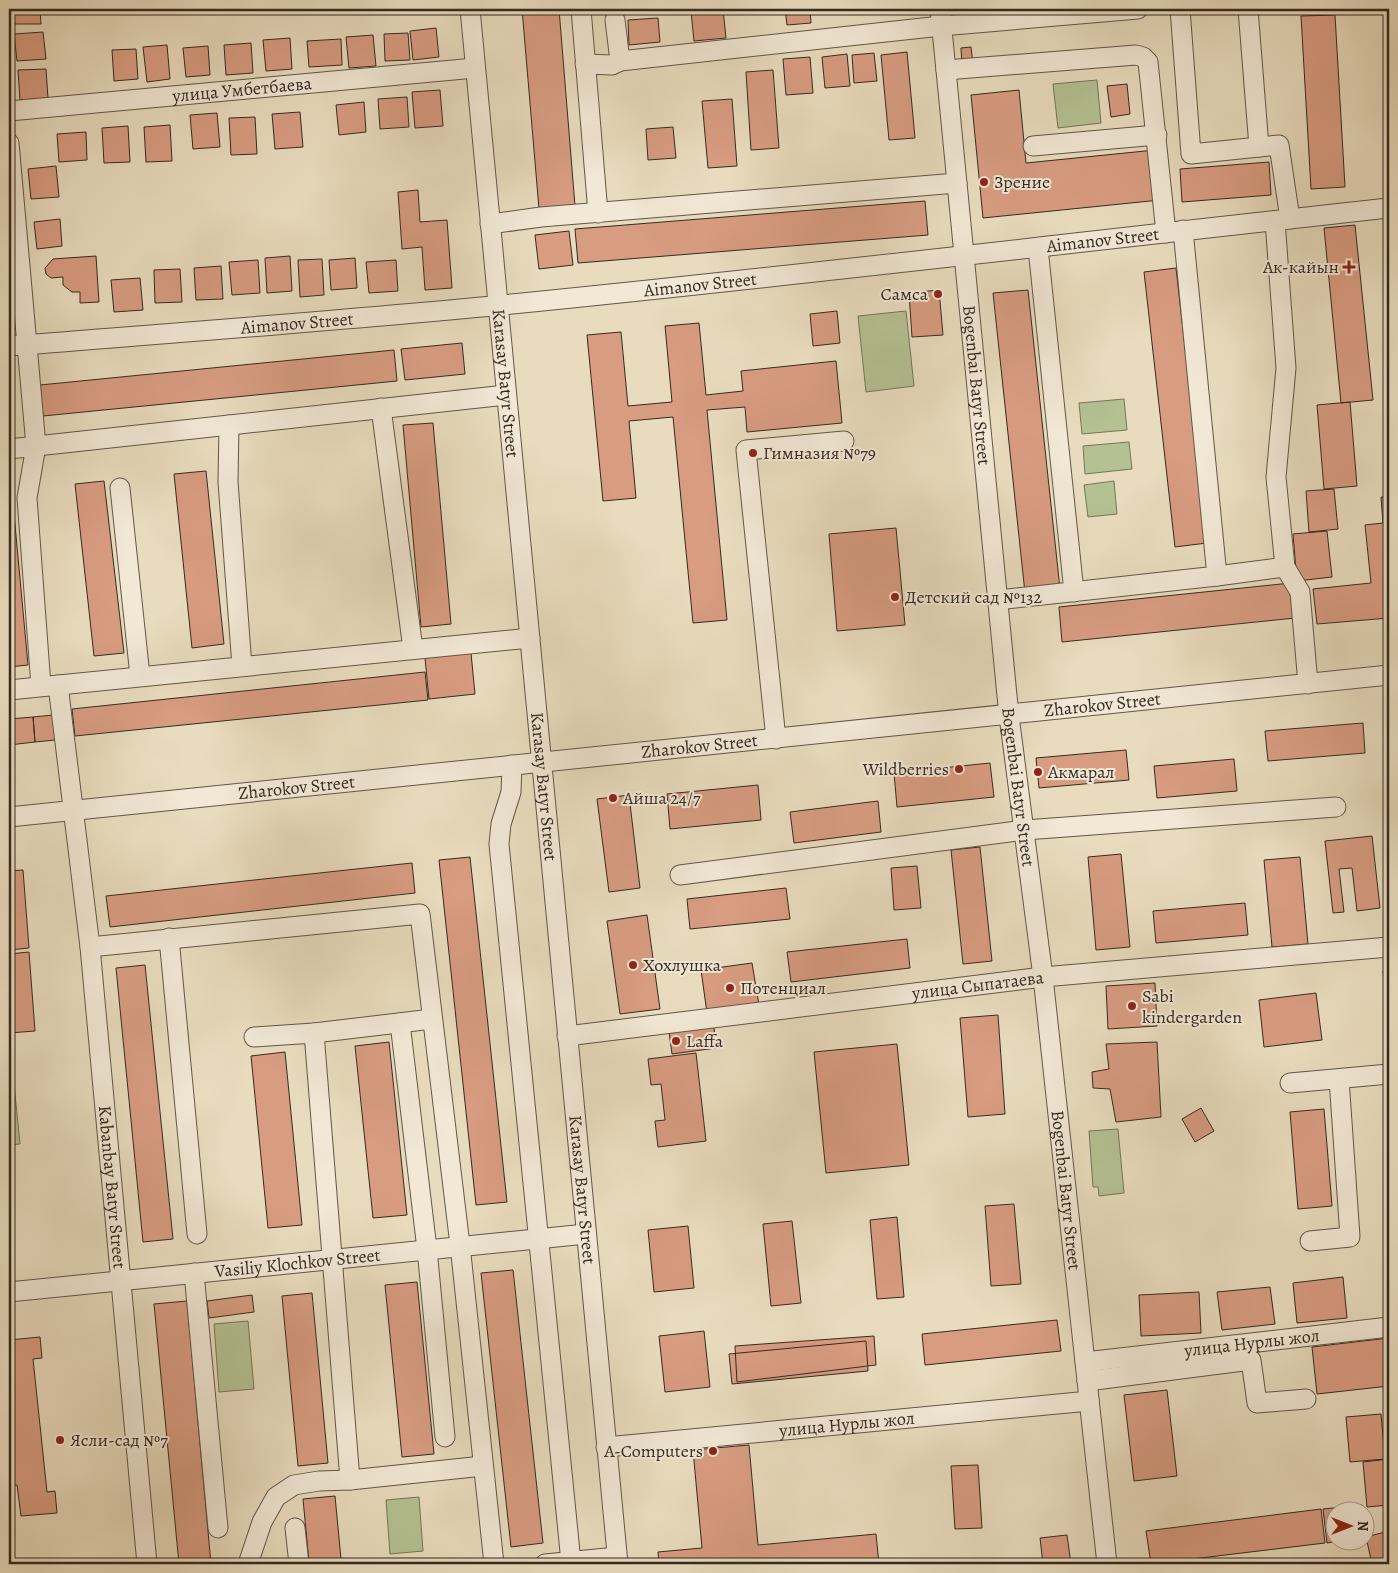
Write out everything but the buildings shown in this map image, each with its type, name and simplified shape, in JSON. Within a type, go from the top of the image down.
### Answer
[{"type":"street","name":"Karasay Batyr Street","points":[[470,9],[617,1561]]},
{"type":"street","points":[[581,9],[598,213]]},
{"type":"street","points":[[585,64],[612,65],[620,61],[940,17],[1138,9]]},
{"type":"street","points":[[1180,9],[1191,154],[1279,145],[1283,220],[1286,368],[1276,477],[1285,567],[1300,592],[1308,684]]},
{"type":"street","points":[[1248,9],[1260,147]]},
{"type":"street","name":"Bogenbai Batyr Street","points":[[940,17],[1010,716],[1043,977],[1107,1564]]},
{"type":"street","points":[[615,20],[620,61]]},
{"type":"street","points":[[946,70],[1136,55],[1143,57],[1148,62],[1157,135],[1175,232],[1217,576]]},
{"type":"street","name":"улица Умбетбаева","points":[[9,111],[475,68]]},
{"type":"street","points":[[1033,146],[1157,135]]},
{"type":"street","points":[[9,143],[28,345]]},
{"type":"street","points":[[490,224],[541,216],[598,213],[957,182]]},
{"type":"street","name":"Aimanov Street","points":[[9,346],[498,305],[964,257],[1389,208]]},
{"type":"street","points":[[1038,248],[1074,592]]},
{"type":"street","name":"Kabanbay Batyr Street","points":[[28,345],[36,446],[27,498],[49,686],[74,811],[90,947],[147,1564]]},
{"type":"street","points":[[9,449],[506,395]]},
{"type":"street","points":[[382,408],[413,649]]},
{"type":"street","points":[[229,425],[228,482],[242,666]]},
{"type":"street","points":[[776,739],[746,450],[844,441]]},
{"type":"street","points":[[120,488],[140,676]]},
{"type":"street","points":[[998,600],[1285,567]]},
{"type":"street","points":[[9,690],[530,638]]},
{"type":"street","name":"Zharokov Street","points":[[9,818],[541,762],[1010,716],[1389,675]]},
{"type":"street","points":[[512,765],[511,792],[501,824],[500,844],[571,1562]]},
{"type":"street","points":[[680,875],[1024,830],[1336,807]]},
{"type":"street","points":[[90,947],[420,914],[460,1245],[494,1564]]},
{"type":"street","points":[[169,938],[197,1234]]},
{"type":"street","name":"улица Сыпатаева","points":[[567,1036],[1043,977],[1389,948]]},
{"type":"street","points":[[254,1037],[314,1033],[432,1019]]},
{"type":"street","points":[[400,1023],[427,1249],[445,1437]]},
{"type":"street","points":[[314,1033],[350,1480]]},
{"type":"street","points":[[1290,1083],[1389,1074]]},
{"type":"street","points":[[1310,1241],[1350,1237],[1339,1079]]},
{"type":"street","name":"Vasiliy Klochkov Street","points":[[9,1292],[460,1245],[586,1234]]},
{"type":"street","points":[[194,1273],[218,1528]]},
{"type":"street","name":"улица Нурлы жол","points":[[1085,1362],[1389,1327]]},
{"type":"street","points":[[1087,1381],[1251,1360],[1257,1403],[1306,1399]]},
{"type":"street","name":"улица Нурлы жол","points":[[606,1447],[1089,1401]]},
{"type":"street","points":[[248,1564],[262,1522],[276,1498],[294,1486],[319,1481],[350,1480],[483,1466]]},
{"type":"street","points":[[296,1528],[298,1564]]},
{"type":"street","points":[[545,1564],[617,1561]]},
{"type":"green space","points":[[1097,80],[1101,123],[1058,128],[1053,84]]},
{"type":"green space","points":[[906,311],[914,386],[866,392],[858,316]]},
{"type":"green space","points":[[1124,399],[1127,430],[1082,434],[1079,403]]},
{"type":"green space","points":[[1129,442],[1132,469],[1085,474],[1083,446]]},
{"type":"green space","points":[[1114,481],[1117,514],[1088,517],[1084,485]]},
{"type":"green space","points":[[9,1033],[20,1144],[9,1145]]},
{"type":"green space","points":[[1118,1129],[1124,1193],[1099,1196],[1098,1187],[1093,1187],[1089,1131]]},
{"type":"green space","points":[[248,1321],[254,1389],[219,1392],[214,1324]]},
{"type":"green space","points":[[419,1497],[423,1551],[390,1554],[386,1500]]},
{"type":"place","name":"Зрение","points":[[984,182]]},
{"type":"place","name":"Ак-кайын","points":[[1349,267]]},
{"type":"place","name":"Самса","points":[[938,294]]},
{"type":"place","name":"Гимназия №79","points":[[753,453]]},
{"type":"place","name":"Детский сад №132","points":[[895,597]]},
{"type":"place","name":"Wildberries","points":[[959,769]]},
{"type":"place","name":"Акмарал","points":[[1038,772]]},
{"type":"place","name":"Айша 24/7","points":[[613,798]]},
{"type":"place","name":"Хохлушка","points":[[633,965]]},
{"type":"place","name":"Потенциал","points":[[730,988]]},
{"type":"place","name":"Sabi kindergarden","points":[[1132,1006]]},
{"type":"place","name":"Laffa","points":[[676,1041]]},
{"type":"place","name":"Ясли-сад №7","points":[[60,1440]]},
{"type":"place","name":"A-Computers","points":[[713,1451]]}]
